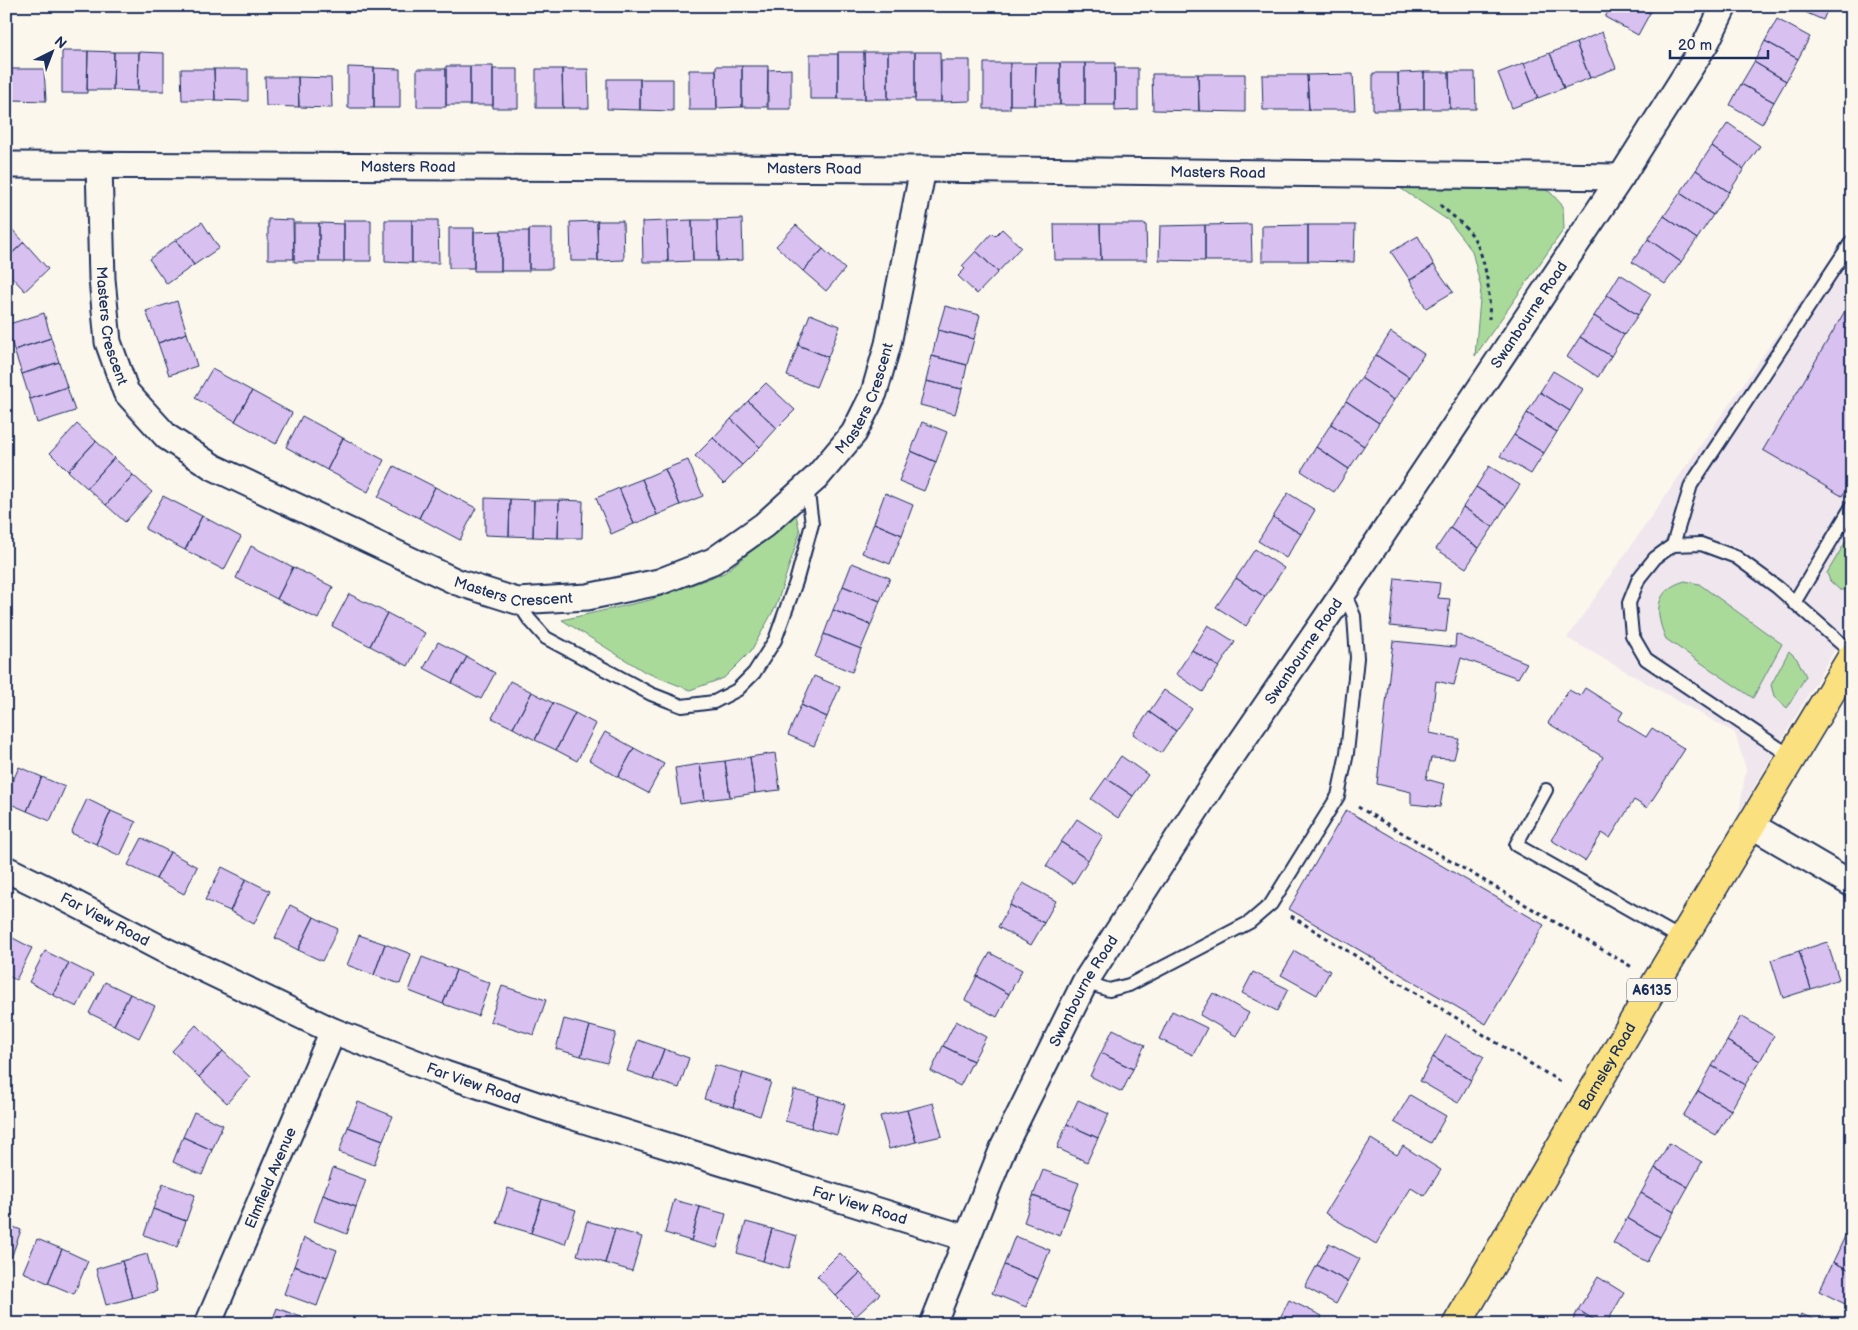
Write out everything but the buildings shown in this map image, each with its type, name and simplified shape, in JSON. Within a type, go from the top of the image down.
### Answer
[{"type":"main road","name":"Barnsley Road","points":[[1457,1324],[1657,981],[1852,657]]},
{"type":"street","name":"Swanbourne Road","points":[[933,1324],[1002,1148],[1085,982],[1216,779],[1344,592],[1621,177],[1707,41],[1724,6]]},
{"type":"street","name":"Masters Crescent","points":[[99,164],[102,279],[108,342],[126,392],[167,437],[213,467],[448,578],[517,601],[587,597],[659,582],[713,561],[764,525],[817,477],[854,433],[874,393],[888,344],[923,169]]},
{"type":"street","name":"Masters Road","points":[[6,165],[923,169],[1621,177]]},
{"type":"street","points":[[1751,825],[1852,884]]},
{"type":"street","name":"Far View Road","points":[[6,869],[162,949],[333,1031],[445,1074],[558,1112],[966,1238]]},
{"type":"street","name":"Elmfield Avenue","points":[[208,1324],[333,1031]]},
{"type":"lane","points":[[1673,545],[1691,486],[1852,240]]},
{"type":"lane","points":[[517,601],[529,619],[546,638],[651,694],[682,706],[714,702],[737,690],[754,673],[775,640],[796,582],[812,524],[807,486]]},
{"type":"lane","points":[[1794,603],[1852,506]]},
{"type":"lane","points":[[1792,757],[1646,659],[1632,635],[1629,603],[1639,578],[1655,558],[1673,545],[1701,544],[1736,557],[1777,587],[1852,653]]},
{"type":"lane","points":[[1085,982],[1109,990],[1129,985],[1250,922],[1271,904],[1338,796],[1347,753],[1357,658],[1354,616],[1344,592]]},
{"type":"lane","points":[[1546,790],[1516,845],[1682,939]]},
{"type":"path","points":[[1439,204],[1472,234],[1485,267],[1490,310],[1489,328]]},
{"type":"path","points":[[1338,796],[1657,981]]},
{"type":"path","points":[[1271,904],[1589,1100]]},
{"type":"shaded area","points":[[1852,227],[1852,620],[1739,813],[1746,769],[1735,733],[1567,638]]},
{"type":"green space","points":[[1534,183],[1551,193],[1563,206],[1564,229],[1475,356],[1481,288],[1472,251],[1449,221],[1400,188]]},
{"type":"green space","points":[[796,515],[800,532],[776,606],[751,651],[724,678],[690,690],[645,672],[562,620],[650,600],[724,573]]},
{"type":"green space","points":[[1852,531],[1852,590],[1840,590],[1830,581],[1827,573]]},
{"type":"green space","points":[[1685,581],[1699,584],[1782,644],[1753,698],[1666,639],[1660,621],[1659,604],[1667,590]]},
{"type":"green space","points":[[1789,651],[1797,659],[1806,676],[1787,708],[1774,696],[1771,685]]}]
